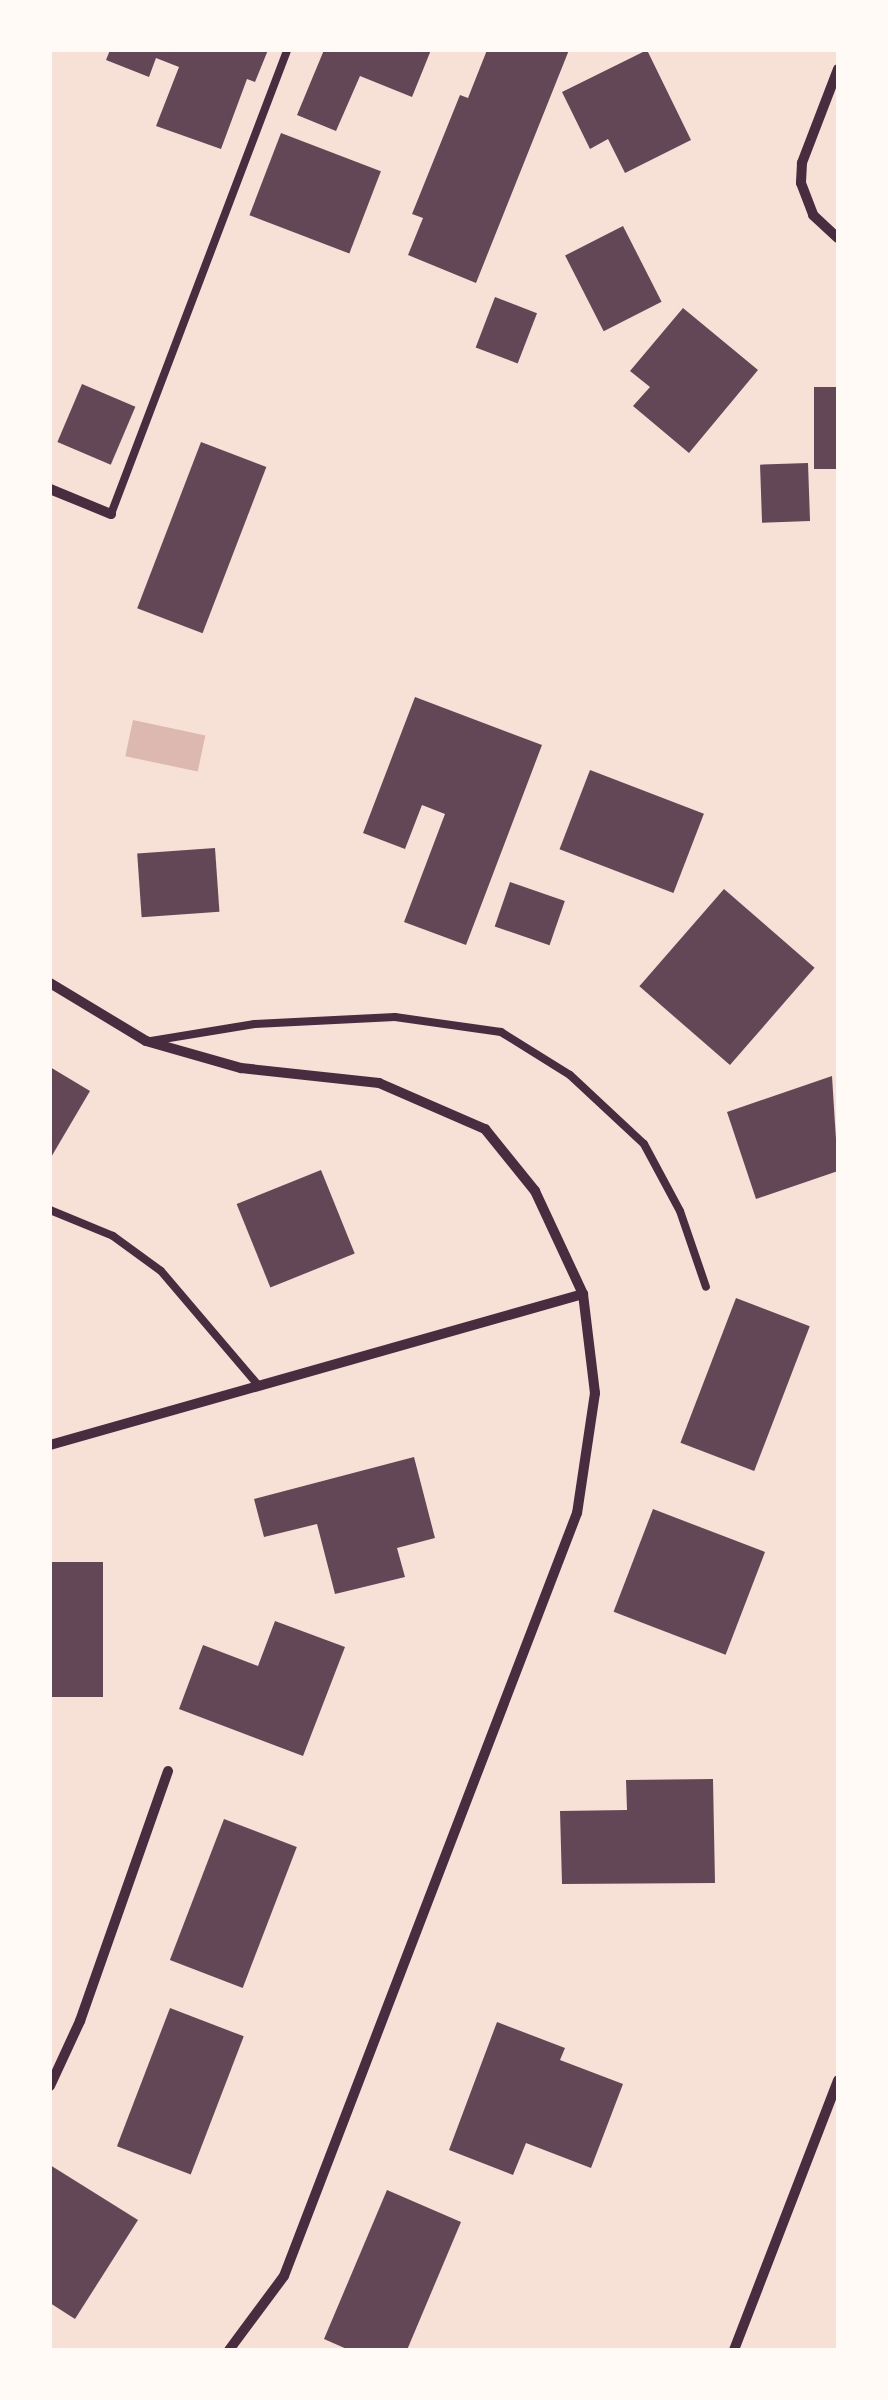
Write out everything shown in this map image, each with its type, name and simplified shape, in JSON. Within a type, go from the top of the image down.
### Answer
[{"type":"street","points":[[838,69],[802,163],[801,183],[814,215],[838,238]]},
{"type":"street","points":[[50,489],[112,514]]},
{"type":"street","points":[[50,983],[146,1042],[241,1068],[379,1082],[486,1129],[535,1191],[582,1294],[595,1393],[576,1513],[284,2276],[229,2350]]},
{"type":"street","points":[[50,1445],[262,1390],[582,1294]]},
{"type":"street","points":[[50,2086],[80,2021],[168,1770]]},
{"type":"street","points":[[734,2350],[838,2080]]},
{"type":"lane","points":[[112,514],[287,50]]},
{"type":"lane","points":[[146,1042],[255,1024],[395,1017],[501,1032],[570,1075],[644,1144],[680,1211],[706,1287]]},
{"type":"lane","points":[[50,1210],[113,1236],[161,1271],[262,1390]]},
{"type":"shaded area","points":[[133,720],[205,735],[198,772],[125,756]]},
{"type":"building","points":[[110,50],[268,50],[255,82],[247,79],[221,149],[156,126],[179,67],[156,58],[149,77],[106,60]]},
{"type":"building","points":[[324,50],[431,50],[412,97],[360,76],[336,131],[297,115]]},
{"type":"building","points":[[487,50],[569,50],[476,283],[408,255],[423,218],[412,214],[460,95],[468,98]]},
{"type":"building","points":[[647,50],[691,140],[625,173],[608,139],[590,149],[562,92]]},
{"type":"building","points":[[281,133],[381,171],[349,254],[249,215]]},
{"type":"building","points":[[623,226],[662,302],[604,331],[565,256]]},
{"type":"building","points":[[495,297],[537,313],[518,364],[476,347]]},
{"type":"building","points":[[683,308],[758,370],[689,453],[633,406],[650,387],[630,371]]},
{"type":"building","points":[[82,384],[135,407],[111,465],[57,442]]},
{"type":"building","points":[[814,387],[838,387],[838,469],[814,469]]},
{"type":"building","points":[[201,442],[266,467],[203,633],[137,608]]},
{"type":"building","points":[[808,463],[810,521],[762,523],[760,465]]},
{"type":"building","points":[[415,697],[542,745],[466,945],[404,922],[445,814],[422,805],[405,849],[363,833]]},
{"type":"building","points":[[590,770],[704,814],[673,893],[560,849]]},
{"type":"building","points":[[215,848],[219,912],[142,917],[137,853]]},
{"type":"building","points":[[510,882],[565,901],[550,945],[495,926]]},
{"type":"building","points":[[724,889],[815,968],[730,1065],[639,986]]},
{"type":"building","points":[[50,1067],[90,1091],[50,1159]]},
{"type":"building","points":[[832,1076],[838,1171],[756,1199],[727,1112]]},
{"type":"building","points":[[321,1170],[355,1253],[270,1288],[237,1204]]},
{"type":"building","points":[[736,1298],[810,1326],[754,1471],[680,1443]]},
{"type":"building","points":[[414,1457],[435,1538],[397,1548],[405,1577],[335,1594],[317,1524],[264,1537],[254,1499]]},
{"type":"building","points":[[653,1509],[765,1552],[726,1655],[614,1612]]},
{"type":"building","points":[[50,1562],[103,1562],[103,1697],[50,1697]]},
{"type":"building","points":[[275,1621],[345,1647],[303,1756],[179,1709],[203,1645],[258,1666]]},
{"type":"building","points":[[713,1779],[715,1883],[562,1884],[560,1811],[627,1810],[626,1780]]},
{"type":"building","points":[[224,1819],[297,1847],[243,1988],[170,1960]]},
{"type":"building","points":[[170,2008],[244,2036],[191,2174],[117,2146]]},
{"type":"building","points":[[497,2022],[565,2048],[560,2060],[623,2084],[591,2168],[526,2143],[513,2175],[449,2150]]},
{"type":"building","points":[[50,2165],[138,2220],[75,2319],[50,2303]]},
{"type":"building","points":[[387,2190],[461,2222],[407,2350],[349,2350],[324,2339]]}]
